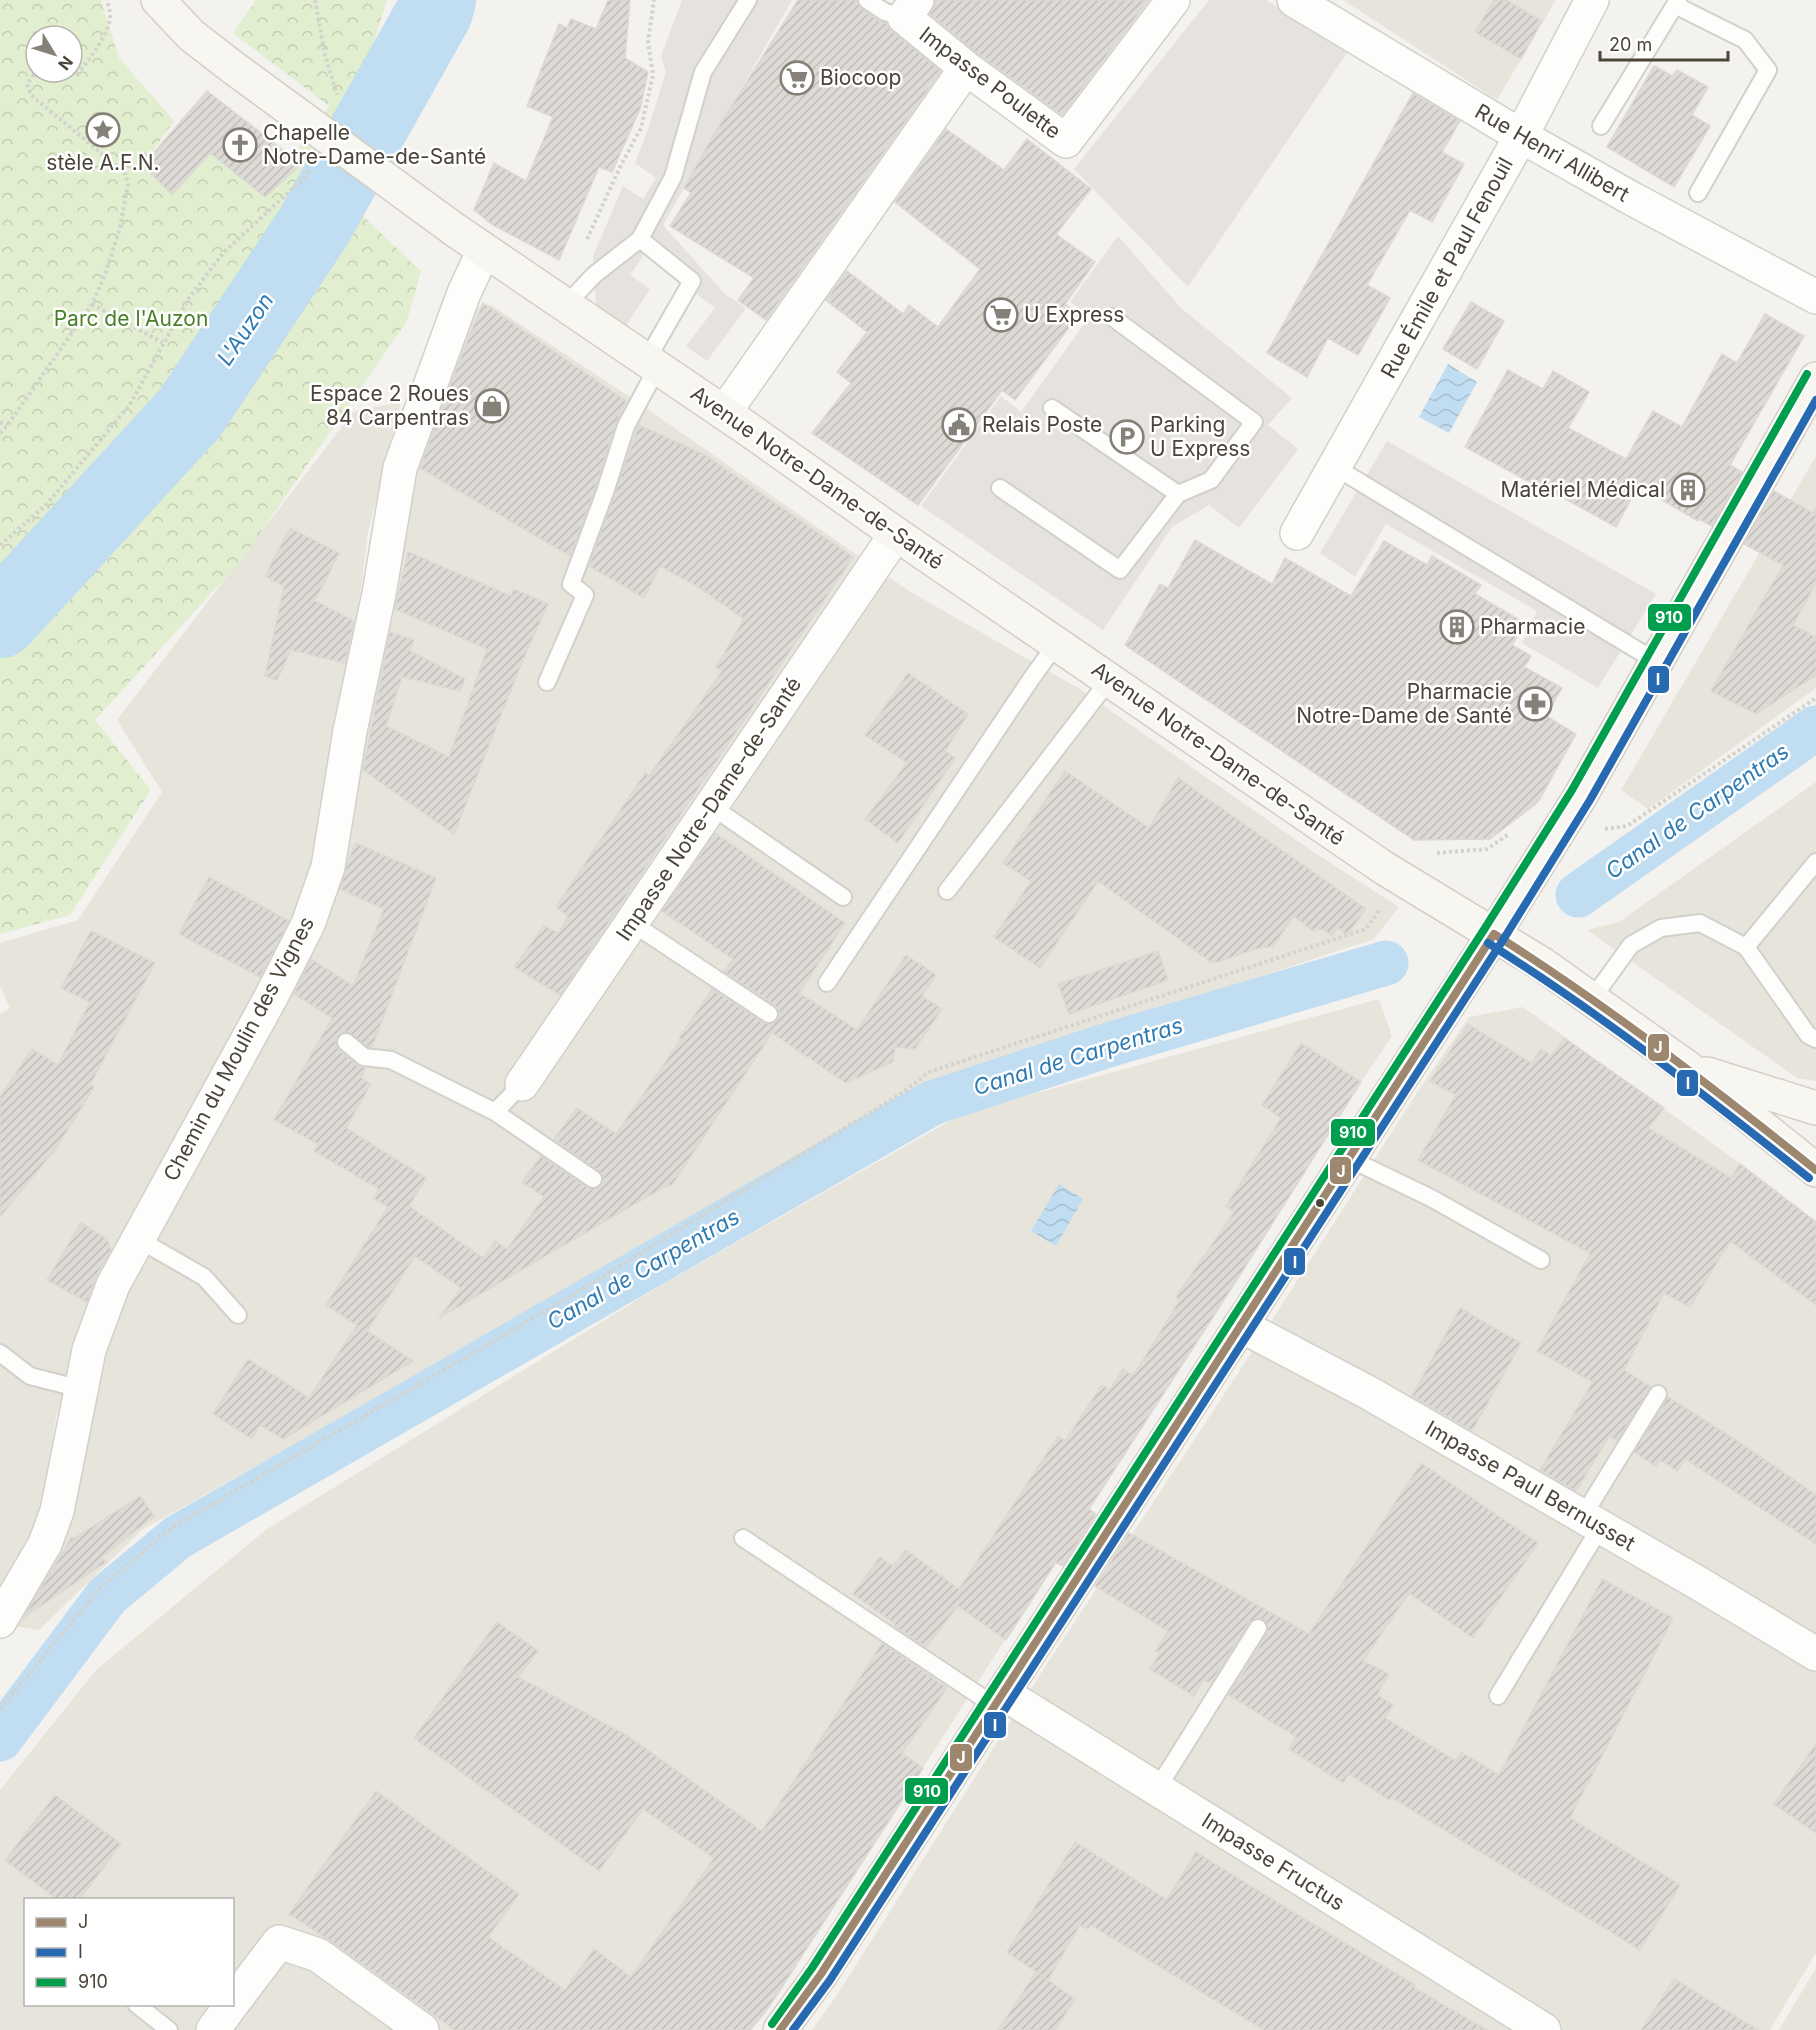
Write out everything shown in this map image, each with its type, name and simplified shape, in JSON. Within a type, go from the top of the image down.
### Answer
[{"type":"main road","name":"Avenue Notre-Dame-de-Santé","points":[[158,0],[191,35],[455,230],[1384,868],[1542,964],[1688,1068],[1816,1170]]},
{"type":"main road","points":[[780,2030],[821,1974],[1494,934],[1581,795],[1816,379]]},
{"type":"main road","points":[[1688,1068],[1816,1108]]},
{"type":"street","name":"Impasse Poulette","points":[[910,9],[966,68],[1066,141],[1173,0]]},
{"type":"street","name":"Rue Henri Allibert","points":[[1294,0],[1521,136],[1629,197],[1816,297]]},
{"type":"street","name":"Rue Émile et Paul Fenouil","points":[[1297,533],[1521,136],[1592,0]]},
{"type":"street","points":[[724,413],[966,68]]},
{"type":"street","name":"Chemin du Moulin des Vignes","points":[[0,1621],[45,1544],[57,1511],[89,1350],[113,1285],[271,997],[308,924],[328,867],[350,732],[379,594],[400,468],[464,293],[484,250]]},
{"type":"street","name":"Impasse Notre-Dame-de-Santé","points":[[522,1084],[896,534]]},
{"type":"street","name":"Impasse Paul Bernusset","points":[[1240,1325],[1369,1393],[1592,1521],[1816,1654]]},
{"type":"street","name":"Impasse Fructus","points":[[999,1700],[1157,1790],[1544,2030]]},
{"type":"street","points":[[234,2001],[279,1942],[318,1955],[422,2030]]},
{"type":"street","points":[[213,2030],[231,2006]]},
{"type":"lane","points":[[566,305],[594,275],[639,239],[673,177],[703,72],[748,0]]},
{"type":"lane","points":[[867,0],[885,12],[910,9]]},
{"type":"lane","points":[[1601,126],[1676,2],[1745,40],[1768,70],[1698,193]]},
{"type":"lane","points":[[547,682],[585,595],[571,584],[605,492],[626,426],[651,364],[692,281],[639,239]]},
{"type":"lane","points":[[1000,488],[1120,570],[1178,494],[1211,480],[1254,422],[1112,317]]},
{"type":"lane","points":[[1052,408],[1178,494]]},
{"type":"lane","points":[[1335,466],[1657,662]]},
{"type":"lane","points":[[827,983],[1057,643]]},
{"type":"lane","points":[[947,891],[1110,679]]},
{"type":"lane","points":[[711,806],[843,897]]},
{"type":"lane","points":[[1746,947],[1816,862]]},
{"type":"lane","points":[[632,923],[769,1014]]},
{"type":"lane","points":[[1592,999],[1630,945],[1661,928],[1700,923],[1746,947],[1808,1035],[1816,1039]]},
{"type":"lane","points":[[346,1042],[364,1057],[391,1060],[495,1112],[593,1179]]},
{"type":"lane","points":[[495,1112],[522,1084]]},
{"type":"lane","points":[[1350,1159],[1431,1198],[1541,1260]]},
{"type":"lane","points":[[138,1239],[204,1276],[238,1315]]},
{"type":"lane","points":[[0,1353],[30,1376],[81,1389]]},
{"type":"lane","points":[[1498,1696],[1658,1394]]},
{"type":"lane","points":[[743,1538],[999,1700]]},
{"type":"lane","points":[[1157,1790],[1258,1628]]},
{"type":"lane","points":[[139,2006],[169,2030]]},
{"type":"path","points":[[84,66],[100,43],[110,17],[107,0]]},
{"type":"path","points":[[315,0],[325,55],[337,95],[335,105]]},
{"type":"path","points":[[585,243],[640,128],[653,75],[648,42],[654,0]]},
{"type":"path","points":[[0,433],[92,304],[105,275],[120,228],[128,184],[125,174],[119,168],[31,95],[27,84]]},
{"type":"path","points":[[0,545],[45,506],[129,406],[189,298],[224,252],[303,179],[309,170]]},
{"type":"path","points":[[92,304],[165,344]]},
{"type":"path","points":[[0,422],[7,426]]},
{"type":"path","points":[[1605,829],[1627,826],[1816,698]]},
{"type":"path","points":[[1432,853],[1487,849],[1516,830]]},
{"type":"path","points":[[0,1709],[101,1587],[171,1528],[556,1305],[902,1093],[929,1071],[1366,930],[1382,908],[1366,896],[1384,868]]},
{"type":"shaded area","points":[[682,0],[792,0],[663,225],[725,294],[746,308],[707,361],[686,346],[715,308],[644,255],[630,275],[650,289],[619,336],[597,321],[593,256],[623,186],[643,199],[656,178],[635,163],[666,72],[661,56]]},
{"type":"shaded area","points":[[1209,0],[1266,0],[1347,53],[1188,287],[1074,169]]},
{"type":"shaded area","points":[[1343,0],[1556,0],[1497,100]]},
{"type":"shaded area","name":"Parking U Express","points":[[1118,236],[1182,309],[1292,398],[1268,425],[1298,449],[1239,528],[1209,505],[1172,527],[1103,630],[921,506],[1001,396],[1021,412],[1090,316],[1070,302]]},
{"type":"shaded area","points":[[491,305],[633,399],[909,591],[1078,688],[1315,853],[1399,907],[1374,939],[938,1083],[142,1530],[39,1630],[6,1625],[124,1280],[287,997],[412,466],[476,308]]},
{"type":"shaded area","points":[[401,402],[368,532],[350,675],[319,865],[245,1013],[85,1318],[56,1417],[40,1526],[0,1597],[0,1014],[10,1008],[0,986],[0,943],[78,920],[162,792],[117,720],[354,411]]},
{"type":"shaded area","points":[[1387,441],[1656,594],[1598,688],[1522,643],[1537,611],[1386,524],[1355,577],[1320,553]]},
{"type":"shaded area","points":[[1816,456],[1816,688],[1648,809],[1621,790]]},
{"type":"shaded area","points":[[1816,782],[1816,1081],[1797,1078],[1587,930],[1619,922]]},
{"type":"shaded area","points":[[1379,999],[1392,1036],[773,2003],[751,2030],[0,2030],[0,1790],[96,1670],[267,1529],[658,1287],[964,1113]]},
{"type":"shaded area","points":[[1523,1007],[1727,1154],[1816,1222],[1816,1953],[1770,2030],[812,2030],[837,1995],[1043,1670],[1242,1367],[1422,1085],[1469,1017]]},
{"type":"shaded area","points":[[1816,1968],[1816,2030],[1779,2030]]},
{"type":"green space","name":"Parc de l'Auzon","points":[[0,0],[101,0],[119,58],[174,121],[143,165],[172,195],[210,153],[264,197],[329,106],[233,33],[256,0],[387,0],[327,195],[336,191],[421,271],[407,321],[240,562],[95,720],[151,790],[70,915],[0,934]]},
{"type":"water","points":[[1448,364],[1477,382],[1449,433],[1419,417]]},
{"type":"water","points":[[1059,1184],[1083,1199],[1056,1246],[1031,1231]]},
{"type":"building","points":[[608,0],[630,0],[625,58],[648,72],[640,109],[612,172],[599,167],[559,260],[493,225],[474,210],[494,163],[526,181],[553,117],[527,106],[559,24],[567,28],[571,19],[596,29]]},
{"type":"building","points":[[798,0],[857,0],[861,8],[879,21],[886,23],[892,31],[941,71],[766,320],[738,300],[754,278],[670,226],[691,193],[684,188],[714,134]]},
{"type":"building","points":[[935,0],[1149,0],[1062,115],[977,53],[930,14]]},
{"type":"building","points":[[1494,0],[1506,0],[1542,21],[1521,59],[1475,32]]},
{"type":"building","points":[[1654,66],[1672,76],[1677,70],[1708,87],[1692,115],[1710,126],[1674,187],[1607,147]]},
{"type":"building","points":[[207,91],[301,164],[265,197],[210,153],[172,195],[143,165]]},
{"type":"building","points":[[1413,93],[1460,121],[1442,152],[1464,164],[1432,222],[1410,210],[1367,285],[1390,298],[1358,355],[1328,338],[1307,377],[1267,353]]},
{"type":"building","name":"U Express","points":[[946,129],[1004,170],[1027,139],[1091,189],[1056,234],[1095,262],[1065,304],[1079,314],[1015,400],[1002,390],[918,505],[812,433],[851,383],[837,372],[867,332],[826,300],[847,271],[903,314],[909,305],[938,327],[980,269],[895,202]]},
{"type":"building","points":[[1471,302],[1504,321],[1477,369],[1443,349]]},
{"type":"building","points":[[483,303],[626,401],[616,423],[570,556],[420,468]]},
{"type":"building","points":[[1765,314],[1804,336],[1730,465],[1742,472],[1712,526],[1699,519],[1698,521],[1638,486],[1616,527],[1465,447],[1508,370],[1543,389],[1553,371],[1589,392],[1568,428],[1626,459],[1653,411],[1682,427],[1722,354],[1737,363]]},
{"type":"building","points":[[639,425],[705,455],[853,557],[560,995],[514,967],[544,926],[559,933],[568,916],[556,907],[645,773],[649,776],[722,671],[716,667],[744,619],[695,585],[660,566],[644,598],[589,566]]},
{"type":"building","points":[[1774,491],[1813,513],[1816,507],[1816,583],[1793,625],[1816,637],[1816,675],[1756,714],[1711,691],[1783,565],[1744,544]]},
{"type":"building","points":[[290,528],[339,553],[315,601],[354,621],[345,663],[291,650],[277,680],[265,676],[284,586],[265,576]]},
{"type":"building","points":[[1195,540],[1272,584],[1285,558],[1351,596],[1384,541],[1427,565],[1432,556],[1481,585],[1475,594],[1525,623],[1512,645],[1531,656],[1524,667],[1562,688],[1546,716],[1576,734],[1538,802],[1490,839],[1414,840],[1125,645],[1160,584],[1168,588]]},
{"type":"building","points":[[408,552],[511,596],[514,589],[548,604],[522,662],[454,834],[363,770],[390,632],[414,640],[410,651],[465,679],[460,691],[402,677],[386,726],[449,757],[487,649],[395,609]]},
{"type":"building","points":[[908,673],[968,714],[945,751],[955,758],[898,843],[865,819],[907,763],[865,735]]},
{"type":"building","points":[[1065,771],[1149,828],[1178,778],[1366,909],[1347,935],[1338,928],[1332,936],[1323,929],[1313,931],[1294,916],[1273,946],[1252,950],[1219,962],[1211,962],[1098,881],[1040,968],[994,937],[1031,881],[1003,863]]},
{"type":"building","points":[[715,833],[845,923],[799,993],[857,1030],[906,955],[936,975],[922,996],[942,1009],[915,1049],[895,1047],[893,1062],[846,1083],[772,1033],[672,1185],[638,1202],[439,1318],[461,1288],[415,1256],[367,1331],[413,1361],[283,1439],[260,1425],[252,1439],[213,1414],[248,1359],[309,1398],[357,1325],[326,1305],[388,1207],[373,1198],[379,1189],[314,1151],[318,1144],[274,1120],[332,1018],[294,994],[311,959],[353,986],[384,909],[340,889],[356,843],[436,878],[372,1047],[368,1047],[348,1032],[342,1032],[336,1040],[339,1050],[357,1065],[365,1068],[361,1078],[371,1084],[346,1128],[426,1178],[409,1206],[483,1258],[495,1241],[507,1249],[544,1197],[522,1182],[541,1156],[588,1188],[593,1189],[601,1185],[603,1179],[599,1171],[554,1139],[577,1108],[616,1134],[712,989],[764,1023],[773,1024],[778,1019],[779,1010],[775,1005],[724,972],[733,959],[662,911]]},
{"type":"building","points":[[209,877],[289,921],[260,977],[179,934]]},
{"type":"building","points":[[91,931],[155,963],[90,1085],[94,1087],[53,1154],[0,1217],[0,1097],[32,1049],[58,1065],[90,1002],[61,988]]},
{"type":"building","points":[[1158,951],[1168,980],[1069,1014],[1058,984]]},
{"type":"building","points":[[1468,1024],[1531,1063],[1541,1049],[1552,1056],[1564,1038],[1664,1108],[1648,1128],[1731,1178],[1740,1164],[1816,1222],[1816,1305],[1730,1241],[1690,1307],[1664,1293],[1624,1370],[1651,1387],[1617,1441],[1609,1436],[1576,1491],[1540,1470],[1593,1382],[1537,1351],[1590,1253],[1418,1160],[1456,1095],[1430,1081]]},
{"type":"building","points":[[1301,1043],[1361,1082],[1089,1509],[1096,1514],[1063,1566],[1056,1562],[1006,1640],[958,1606],[926,1647],[894,1626],[895,1624],[853,1594],[880,1557],[893,1566],[906,1550],[959,1589],[1058,1436],[1065,1441],[1102,1385],[1110,1390],[1123,1369],[1133,1376],[1180,1300],[1176,1297],[1234,1212],[1226,1206],[1281,1118],[1262,1105]]},
{"type":"building","points":[[81,1223],[107,1239],[111,1250],[96,1276],[87,1302],[47,1280]]},
{"type":"building","points":[[1460,1308],[1521,1343],[1472,1431],[1412,1396]]},
{"type":"building","points":[[1668,1397],[1816,1495],[1816,1544],[1685,1459],[1677,1471],[1660,1460],[1656,1466],[1634,1452]]},
{"type":"building","points":[[1421,1463],[1538,1543],[1473,1638],[1409,1593],[1363,1661],[1389,1674],[1377,1695],[1393,1705],[1385,1718],[1456,1761],[1461,1752],[1499,1775],[1602,1579],[1673,1618],[1570,1818],[1680,1885],[1640,1950],[1391,1797],[1389,1800],[1349,1774],[1343,1783],[1289,1749],[1296,1737],[1229,1695],[1267,1634],[1268,1628],[1264,1619],[1258,1618],[1249,1622],[1211,1683],[1203,1680],[1194,1696],[1150,1669],[1160,1653],[1156,1651],[1168,1631],[1095,1586],[1129,1533],[1309,1634]]},
{"type":"building","points":[[140,1496],[154,1516],[101,1558],[106,1562],[23,1618],[71,1538],[75,1538]]},
{"type":"building","points":[[497,1622],[538,1651],[518,1677],[626,1735],[762,1831],[882,1643],[947,1688],[902,1753],[923,1768],[766,2011],[750,2030],[455,2030],[289,1914],[376,1791],[519,1894],[488,1937],[565,1990],[594,1949],[631,1977],[714,1858],[643,1809],[599,1871],[414,1738]]},
{"type":"building","points":[[1816,1744],[1816,1833],[1774,1804]]},
{"type":"building","points":[[55,1795],[121,1844],[81,1898],[56,1898],[5,1860]]},
{"type":"building","points":[[1075,1842],[1167,1900],[1196,1852],[1415,1985],[1413,1987],[1487,2030],[1264,2030],[1091,1925],[1088,1929],[1080,1925],[1048,1980],[1007,1952]]},
{"type":"building","points":[[1036,1972],[1075,1999],[1055,2030],[998,2030]]},
{"type":"building","points":[[1674,1979],[1758,2030],[1641,2030]]},
{"type":"waterway","name":"L'Auzon","points":[[0,620],[190,413],[314,226],[435,11],[438,0]]},
{"type":"waterway","name":"Canal de Carpentras","points":[[1578,895],[1816,728]]},
{"type":"waterway","name":"Canal de Carpentras","points":[[0,1739],[107,1596],[178,1537],[932,1103],[1105,1046],[1386,963]]},
{"type":"transit line","name":"910","points":[[772,2024],[812,1968],[1572,790],[1807,374]]},
{"type":"transit line","name":"I","points":[[793,2030],[830,1980],[1503,940],[1590,800],[1816,400]]},
{"type":"transit line","name":"J","points":[[1494,934],[1618,1018],[1816,1170]]},
{"type":"transit line","name":"J","points":[[780,2030],[821,1974],[1494,934]]},
{"type":"transit line","name":"I","points":[[1488,943],[1571,998],[1652,1056],[1809,1178]]},
{"type":"place","name":"Biocoop","points":[[797,78]]},
{"type":"place","name":"stèle A.F.N.","points":[[103,130]]},
{"type":"place","name":"Chapelle Notre-Dame-de-Santé","points":[[240,145]]},
{"type":"place","name":"U Express","points":[[1001,315]]},
{"type":"place","name":"Espace 2 Roues 84 Carpentras","points":[[492,406]]},
{"type":"place","name":"Relais Poste","points":[[959,425]]},
{"type":"place","name":"Parking U Express","points":[[1127,437]]},
{"type":"place","name":"Matériel Médical","points":[[1688,490]]},
{"type":"place","name":"Pharmacie","points":[[1457,627]]},
{"type":"place","name":"Pharmacie Notre-Dame de Santé","points":[[1535,704]]}]
